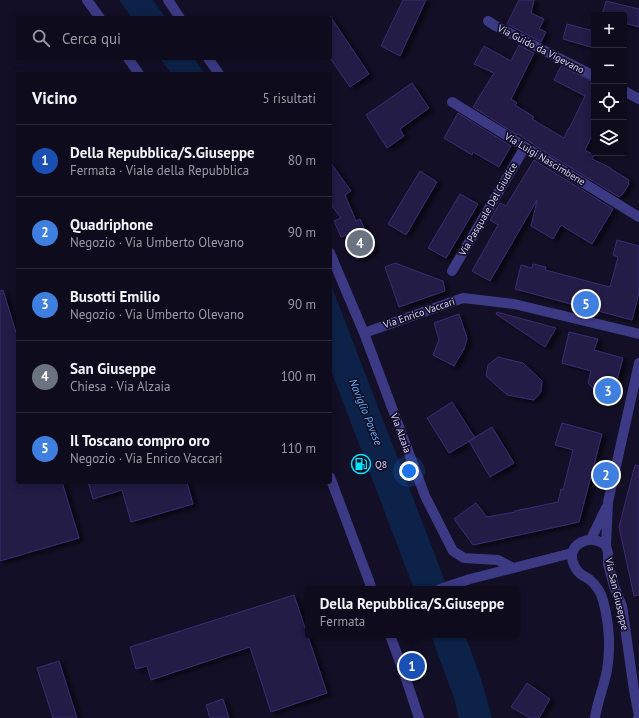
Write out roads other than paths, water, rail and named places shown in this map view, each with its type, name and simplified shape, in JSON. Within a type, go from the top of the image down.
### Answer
[{"type":"street","points":[[87,0],[99,16]]},
{"type":"street","points":[[168,0],[179,16]]},
{"type":"street","name":"Via Guido da Vigevano","points":[[488,21],[591,74]]},
{"type":"street","points":[[129,60],[138,72]]},
{"type":"street","points":[[209,60],[218,72]]},
{"type":"street","points":[[627,93],[639,99]]},
{"type":"street","name":"Via Luigi Nascimbene","points":[[452,102],[639,217]]},
{"type":"street","name":"Via Pasquale Del Giudice","points":[[452,271],[525,147]]},
{"type":"street","name":"Via Alzaia","points":[[332,258],[364,332],[425,496],[453,551],[464,558],[498,560],[513,568]]},
{"type":"street","name":"Via Enrico Vaccari","points":[[364,332],[463,298],[514,304],[639,334]]},
{"type":"street","points":[[606,546],[608,502],[639,363]]},
{"type":"street","points":[[332,482],[371,586]]},
{"type":"street","points":[[449,586],[572,553],[576,546],[582,541],[591,539],[608,502]]},
{"type":"street","name":"Via San Giuseppe","points":[[591,539],[599,541],[606,546],[608,553],[608,564],[614,586],[622,606],[634,690],[638,706],[638,718]]},
{"type":"street","name":"Via San Giuseppe","points":[[572,553],[574,567],[581,574],[591,580],[600,591],[609,630],[610,648],[607,670],[596,709],[596,718]]},
{"type":"street","points":[[391,638],[418,718]]},
{"type":"water","points":[[119,0],[153,0],[165,16],[131,16]]},
{"type":"water","points":[[161,60],[195,60],[204,72],[170,72]]},
{"type":"water","name":"Naviglio Pavese","points":[[332,287],[447,586],[413,586],[332,373]]},
{"type":"water","points":[[432,638],[466,638],[482,682],[492,718],[459,718],[454,698]]},
{"type":"place","name":"San Giuseppe","points":[[360,243]]},
{"type":"place","name":"Il Toscano compro oro","points":[[586,304]]},
{"type":"place","name":"Busotti Emilio","points":[[608,391]]},
{"type":"place","name":"Q8","points":[[361,464]]},
{"type":"place","name":"Quadriphone","points":[[606,475]]},
{"type":"place","name":"Della Repubblica/S.Giuseppe","points":[[412,666]]}]
